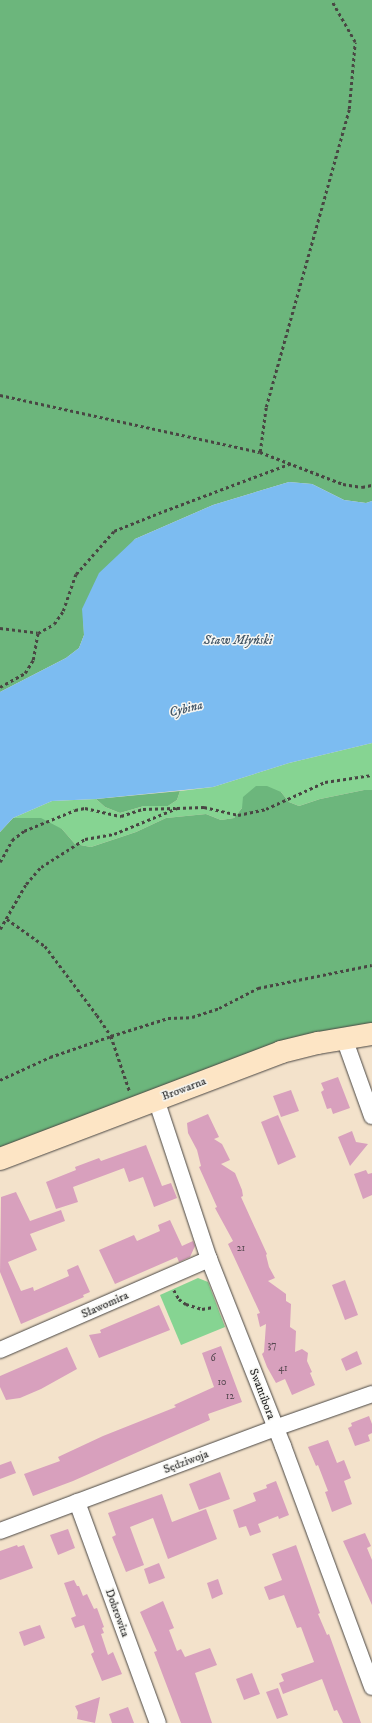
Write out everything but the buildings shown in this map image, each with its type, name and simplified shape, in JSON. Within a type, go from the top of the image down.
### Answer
[{"type":"street","name":"Browarna","points":[[0,1158],[281,1052],[306,1045],[372,1034]]},
{"type":"street","points":[[344,1038],[372,1116]]},
{"type":"street","name":"Swantibora","points":[[156,1100],[209,1259],[275,1428],[372,1687]]},
{"type":"street","name":"Sławomira","points":[[0,1350],[209,1259]]},
{"type":"street","name":"Sędziwoja","points":[[0,1531],[275,1428],[372,1394]]},
{"type":"street","name":"Dobrowita","points":[[77,1502],[158,1723]]},
{"type":"path","points":[[260,452],[266,407],[349,109],[355,42],[331,0]]},
{"type":"path","points":[[0,395],[260,452],[292,463],[343,484],[362,487],[372,486]]},
{"type":"path","points":[[0,628],[38,633],[54,624],[63,611],[76,574],[114,531],[292,463]]},
{"type":"path","points":[[0,687],[25,673],[33,660],[38,633]]},
{"type":"path","points":[[0,862],[12,840],[24,831],[75,810],[85,808],[121,816],[143,809],[204,806],[238,815],[266,808],[325,782],[372,775]]},
{"type":"path","points":[[0,929],[26,884],[42,867],[85,839],[114,834],[177,808]]},
{"type":"path","points":[[7,919],[45,946],[97,1015],[111,1036],[135,1107]]},
{"type":"path","points":[[0,1080],[50,1057],[111,1036],[168,1018],[192,1017],[219,1008],[258,988],[372,965]]},
{"type":"path","points":[[174,1289],[179,1299],[193,1307],[207,1309],[217,1306]]},
{"type":"green space","points":[[0,0],[372,0],[372,501],[366,503],[344,500],[312,484],[289,482],[213,505],[135,539],[83,609],[84,635],[79,648],[66,658],[0,692]]},
{"type":"green space","points":[[372,743],[372,790],[364,790],[320,799],[299,806],[289,802],[281,792],[242,808],[234,818],[221,820],[206,814],[166,818],[136,832],[91,847],[75,844],[62,829],[13,818],[52,801],[96,799],[105,807],[120,813],[144,806],[168,806],[177,800],[180,791],[213,787],[289,763]]},
{"type":"green space","points":[[256,786],[267,786],[281,792],[289,802],[299,806],[320,799],[364,790],[372,790],[372,1023],[360,1025],[360,1029],[0,1151],[0,832],[13,818],[41,818],[62,829],[75,844],[91,847],[136,832],[166,818],[206,814],[221,820],[234,818],[242,808],[243,797]]},
{"type":"green space","points":[[180,791],[177,800],[168,806],[144,806],[120,813],[105,807],[96,799]]},
{"type":"green space","points":[[198,1278],[208,1282],[225,1327],[181,1345],[160,1295]]},
{"type":"water","name":"Staw Młyński","points":[[289,482],[312,484],[344,500],[366,503],[372,501],[372,743],[289,763],[213,787],[96,799],[52,801],[13,818],[0,832],[0,692],[66,658],[79,648],[84,635],[82,609],[99,573],[135,539],[213,505]]},
{"type":"water label","name":"Cybina","points":[[186,709]]}]
